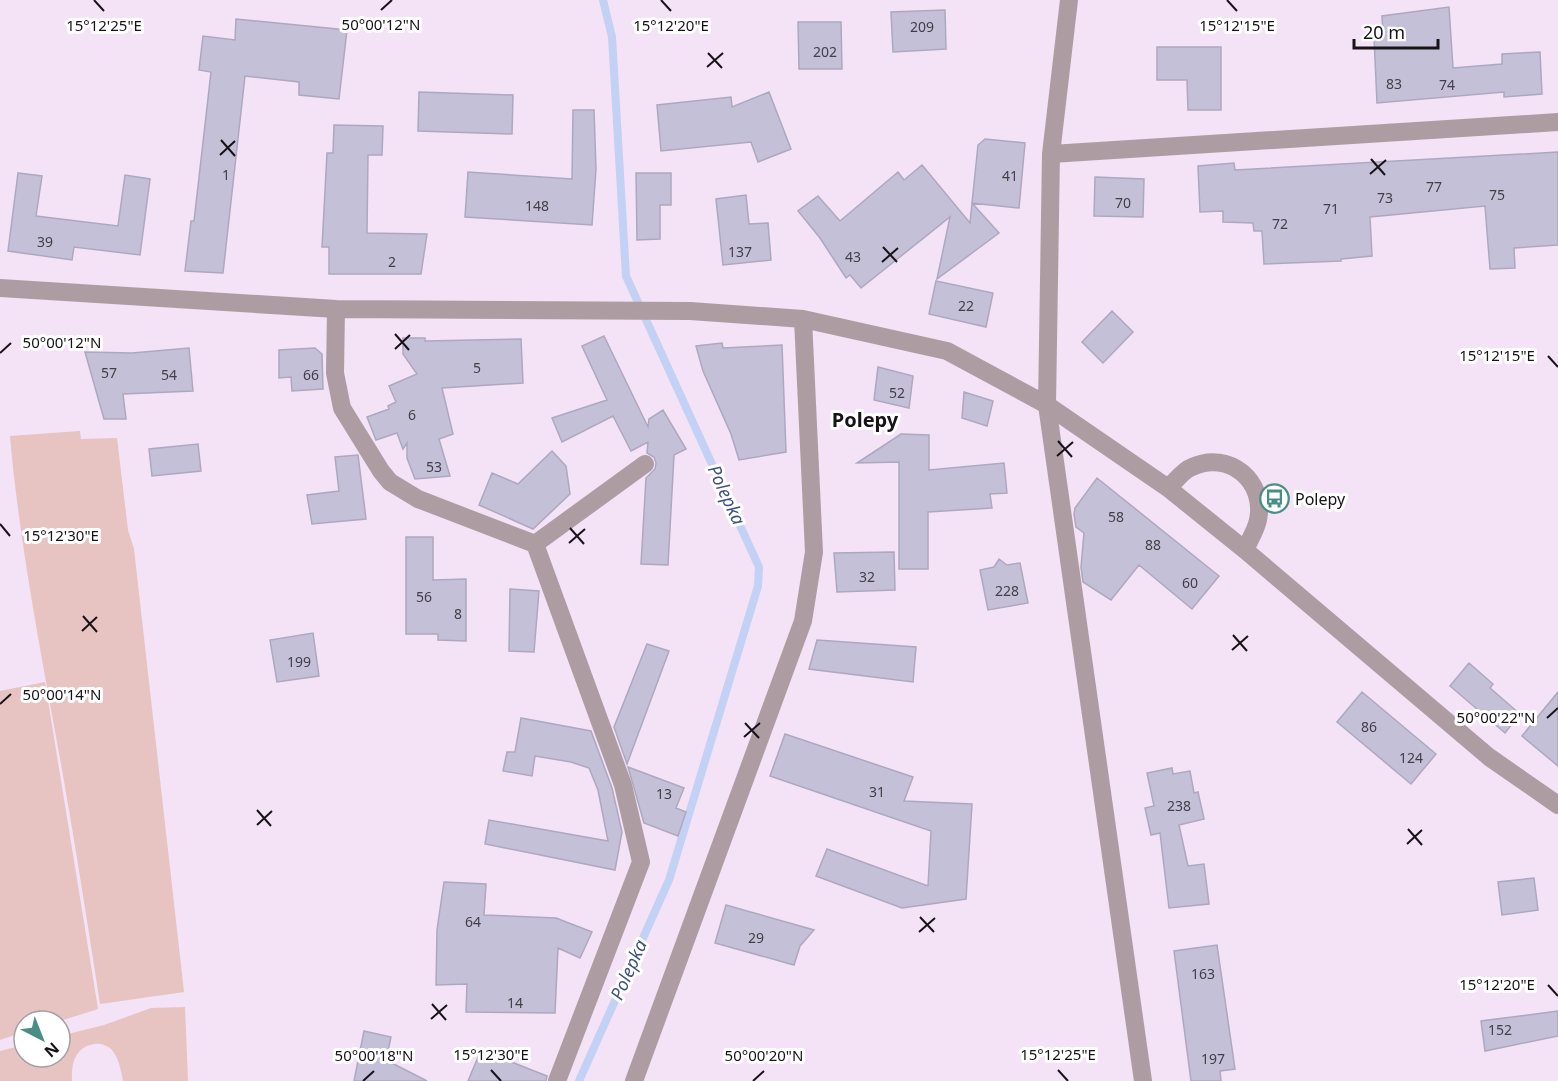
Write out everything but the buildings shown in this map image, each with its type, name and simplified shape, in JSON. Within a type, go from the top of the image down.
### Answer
[{"type":"street","points":[[1069,0],[1051,154],[1047,405],[1143,1081]]},
{"type":"street","points":[[1051,154],[1558,122]]},
{"type":"street","points":[[0,288],[336,309],[690,311],[803,319],[947,351],[1047,405],[1168,488],[1245,550],[1489,757],[1558,805]]},
{"type":"street","points":[[336,309],[335,373],[342,408],[390,482],[418,500],[535,544],[623,785],[640,862],[557,1081]]},
{"type":"street","points":[[634,1081],[803,621],[814,552],[803,319]]},
{"type":"street","points":[[1168,488],[1191,467],[1219,460],[1242,472],[1257,493],[1258,520],[1245,550]]},
{"type":"street","points":[[535,544],[645,464]]},
{"type":"shaded area","points":[[80,431],[81,439],[117,438],[128,530],[134,549],[184,992],[100,1004],[28,577],[10,436]]},
{"type":"shaded area","points":[[45,682],[98,1009],[72,1017],[72,1009],[12,1009],[12,1036],[0,1040],[0,691]]},
{"type":"shaded area","points":[[185,1007],[188,1081],[123,1081],[114,1052],[107,1046],[96,1044],[78,1053],[72,1068],[72,1033],[104,1025],[151,1008]]},
{"type":"shaded area","points":[[12,1048],[12,1069],[72,1069],[72,1081],[0,1081],[0,1051]]},
{"type":"waterway","name":"Polepka","points":[[579,1081],[669,880],[758,586],[759,567],[626,276],[612,37],[603,0]]},
{"type":"place","name":"Polepy","points":[[1274,499]]},
{"type":"district","name":"Polepy","points":[[865,420]]}]
